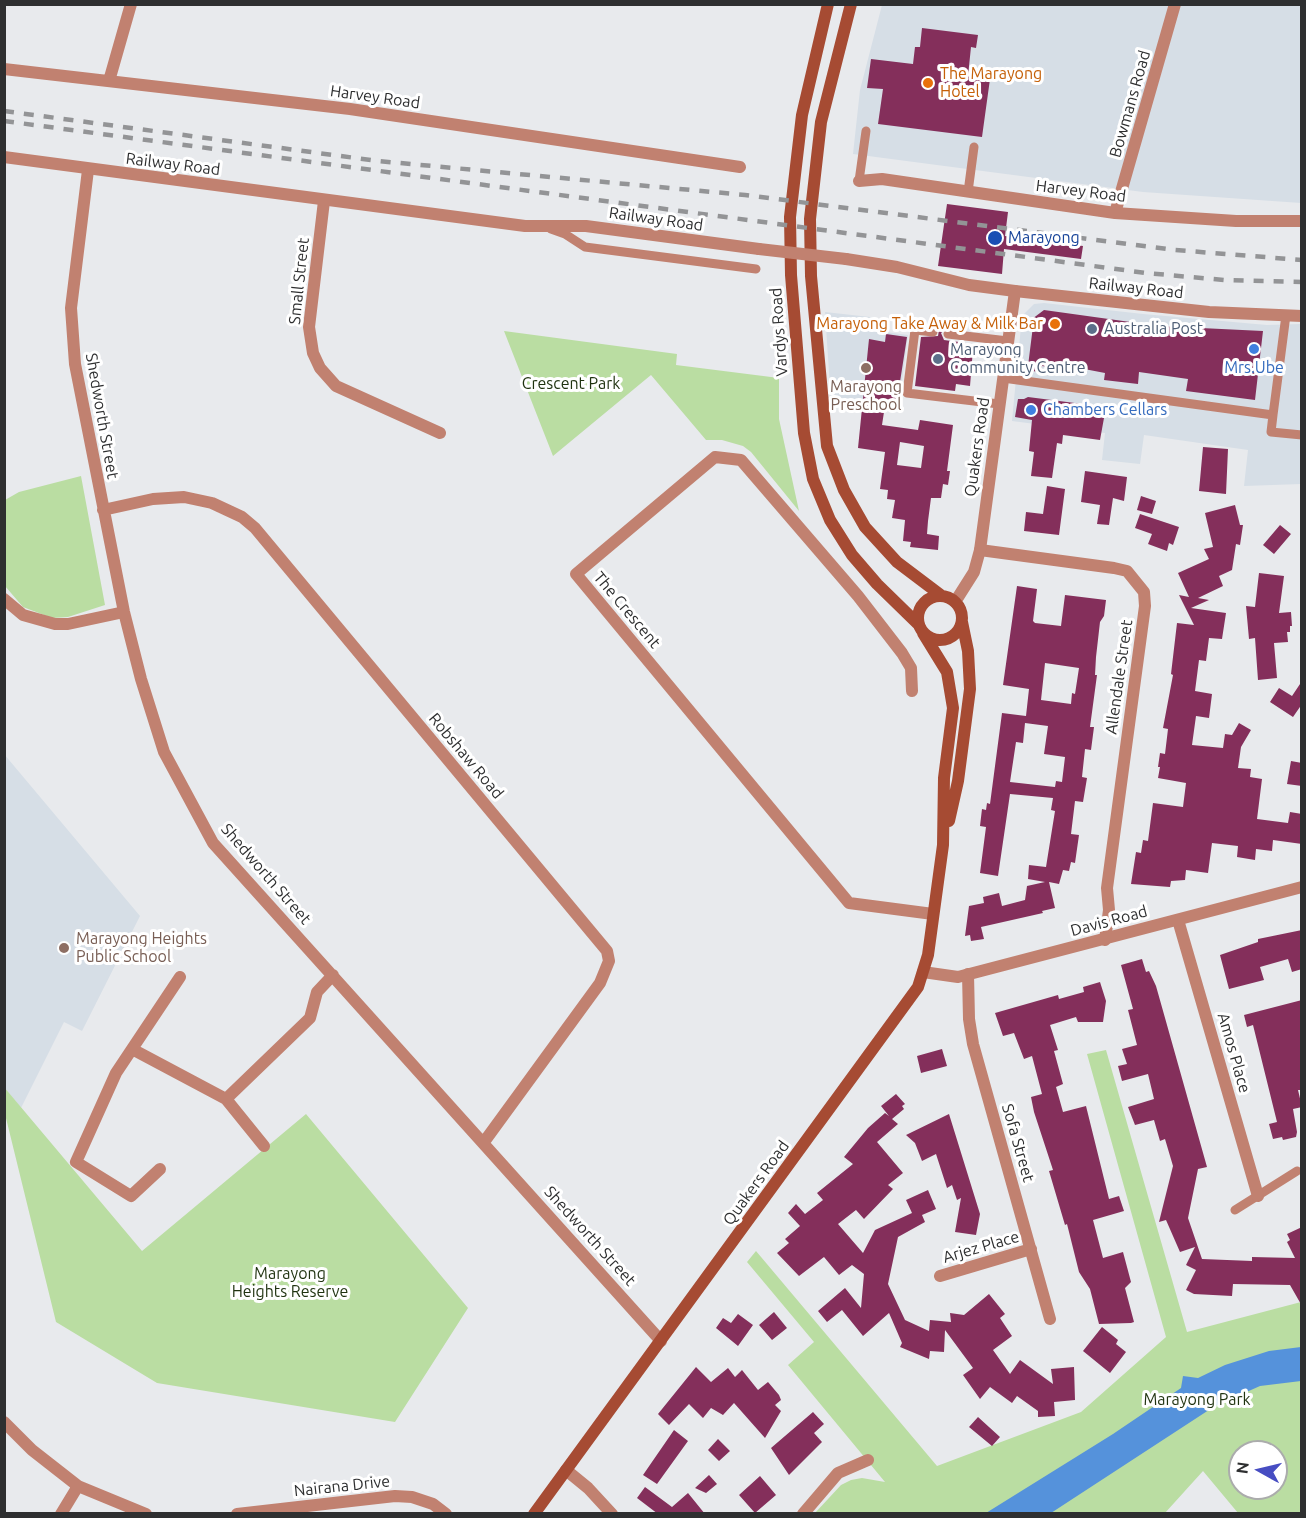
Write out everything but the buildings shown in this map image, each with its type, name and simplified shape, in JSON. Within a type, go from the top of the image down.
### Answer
[{"type":"main road","name":"Vardys Road","points":[[828,4],[802,115],[790,217],[791,275],[804,433],[813,479],[830,520],[852,555],[920,628]]},
{"type":"main road","points":[[851,7],[821,122],[810,219],[812,287],[827,446],[844,489],[865,527],[897,562],[942,596],[955,602],[962,614],[962,622],[955,635],[949,639],[935,640],[920,628],[917,616],[923,603],[935,596],[942,596]]},
{"type":"main road","name":"Quakers Road","points":[[534,1514],[908,1004],[923,972],[943,845],[958,780],[969,699],[968,651],[962,622]]},
{"type":"main road","name":"Quakers Road","points":[[920,628],[947,672],[952,689],[952,725],[944,778],[943,845]]},
{"type":"street","points":[[109,81],[131,4]]},
{"type":"street","name":"Bowmans Road","points":[[1115,213],[1173,5]]},
{"type":"street","name":"Harvey Road","points":[[4,69],[350,109],[740,167]]},
{"type":"street","name":"Railway Road","points":[[4,157],[324,201],[546,227],[586,226],[846,260],[897,267],[969,285],[1015,291],[1176,309],[1302,316]]},
{"type":"street","name":"Shedworth Street","points":[[88,170],[73,284],[71,330],[124,612],[141,679],[164,752],[213,843],[661,1341]]},
{"type":"street","name":"Harvey Road","points":[[858,181],[882,179],[1115,213],[1236,221],[1302,221]]},
{"type":"street","name":"Small Street","points":[[324,201],[309,327],[313,353],[320,368],[336,386],[440,433]]},
{"type":"street","name":"Quakers Road","points":[[955,602],[974,572],[980,550],[1015,291]]},
{"type":"street","name":"The Crescent","points":[[912,691],[911,668],[902,653],[858,596],[741,460],[715,457],[576,574],[849,903],[933,914]]},
{"type":"street","name":"Robshaw Road","points":[[103,510],[153,499],[184,497],[212,503],[242,516],[255,528],[607,951],[609,961],[600,983],[484,1142]]},
{"type":"street","name":"Allendale Street","points":[[980,550],[1114,567],[1126,572],[1144,592],[1145,606],[1107,888],[1109,910],[1106,940]]},
{"type":"street","points":[[4,599],[23,615],[55,624],[68,624],[124,612]]},
{"type":"street","name":"Davis Road","points":[[923,972],[948,977],[968,974],[1106,940],[1302,887]]},
{"type":"street","name":"Amos Place","points":[[1178,920],[1258,1196]]},
{"type":"street","name":"Sofa Street","points":[[968,974],[969,1019],[973,1044],[1050,1319]]},
{"type":"street","points":[[226,1099],[310,1018],[317,992],[333,975]]},
{"type":"street","points":[[160,1169],[131,1196],[76,1162],[116,1073],[180,977]]},
{"type":"street","points":[[132,1049],[226,1099],[264,1146]]},
{"type":"street","name":"Arjez Place","points":[[939,1276],[1031,1249]]},
{"type":"street","points":[[4,1422],[32,1450],[78,1486],[146,1514]]},
{"type":"street","points":[[803,1514],[838,1473],[868,1460]]},
{"type":"street","points":[[566,1470],[588,1488],[612,1514]]},
{"type":"street","points":[[61,1514],[78,1486]]},
{"type":"street","name":"Nairana Drive","points":[[237,1514],[395,1496],[412,1497],[433,1504],[446,1514]]},
{"type":"lane","points":[[858,181],[866,131]]},
{"type":"lane","points":[[968,192],[974,147]]},
{"type":"lane","points":[[546,227],[565,234],[585,247],[756,269]]},
{"type":"lane","points":[[1286,315],[1270,432],[1302,435]]},
{"type":"lane","points":[[933,332],[915,330],[907,393],[999,404]]},
{"type":"lane","points":[[948,334],[1008,341]]},
{"type":"lane","points":[[1003,378],[1273,415]]},
{"type":"lane","points":[[1235,1210],[1297,1171]]},
{"type":"shaded area","points":[[882,5],[1301,5],[1301,203],[1143,192],[853,154],[860,90]]},
{"type":"shaded area","points":[[1044,303],[1267,325],[1301,324],[1301,484],[1244,486],[1248,450],[1144,435],[1140,464],[1102,460],[1105,433],[1012,421],[1022,316],[1034,304]]},
{"type":"shaded area","name":"Marayong Preschool","points":[[825,312],[888,319],[886,332],[908,335],[898,411],[831,402]]},
{"type":"shaded area","name":"Marayong Heights Public School","points":[[4,754],[140,916],[82,1031],[64,1022],[21,1108],[4,1087]]},
{"type":"green space","name":"Crescent Park","points":[[504,331],[677,354],[676,365],[779,378],[779,419],[799,511],[751,452],[743,446],[722,440],[706,440],[651,375],[553,456]]},
{"type":"green space","points":[[81,476],[105,605],[68,617],[52,618],[23,607],[5,586],[5,500],[19,492]]},
{"type":"green space","name":"Marayong Park","points":[[1106,1050],[1187,1332],[1301,1302],[1301,1513],[1238,1513],[1203,1471],[1165,1513],[815,1513],[841,1485],[851,1480],[862,1478],[885,1482],[788,1365],[814,1342],[747,1262],[756,1251],[937,1466],[1081,1412],[1166,1337],[1087,1054]]},
{"type":"green space","name":"Marayong Heights Reserve","points":[[4,1087],[142,1251],[306,1114],[468,1308],[395,1422],[157,1383],[56,1322],[5,1114]]},
{"type":"water","points":[[1301,1347],[1301,1381],[1260,1386],[1215,1406],[1051,1513],[986,1513],[1113,1434],[1181,1388],[1183,1376],[1198,1378],[1225,1365],[1269,1351]]},
{"type":"railway","points":[[4,111],[378,161],[745,195],[1175,250],[1302,260]]},
{"type":"railway","points":[[4,121],[1146,273],[1224,280],[1302,282]]},
{"type":"place","name":"The Marayong Hotel","points":[[928,83]]},
{"type":"place","name":"Marayong","points":[[995,238]]},
{"type":"place","name":"Marayong Take Away & Milk Bar","points":[[1055,324]]},
{"type":"place","name":"Australia Post","points":[[1092,329]]},
{"type":"place","name":"Mrs.Ube","points":[[1254,349]]},
{"type":"place","name":"Marayong Community Centre","points":[[938,359]]},
{"type":"place","name":"Marayong Preschool","points":[[866,368]]},
{"type":"place","name":"Chambers Cellars","points":[[1031,410]]},
{"type":"place","name":"Marayong Heights Public School","points":[[64,948]]}]
